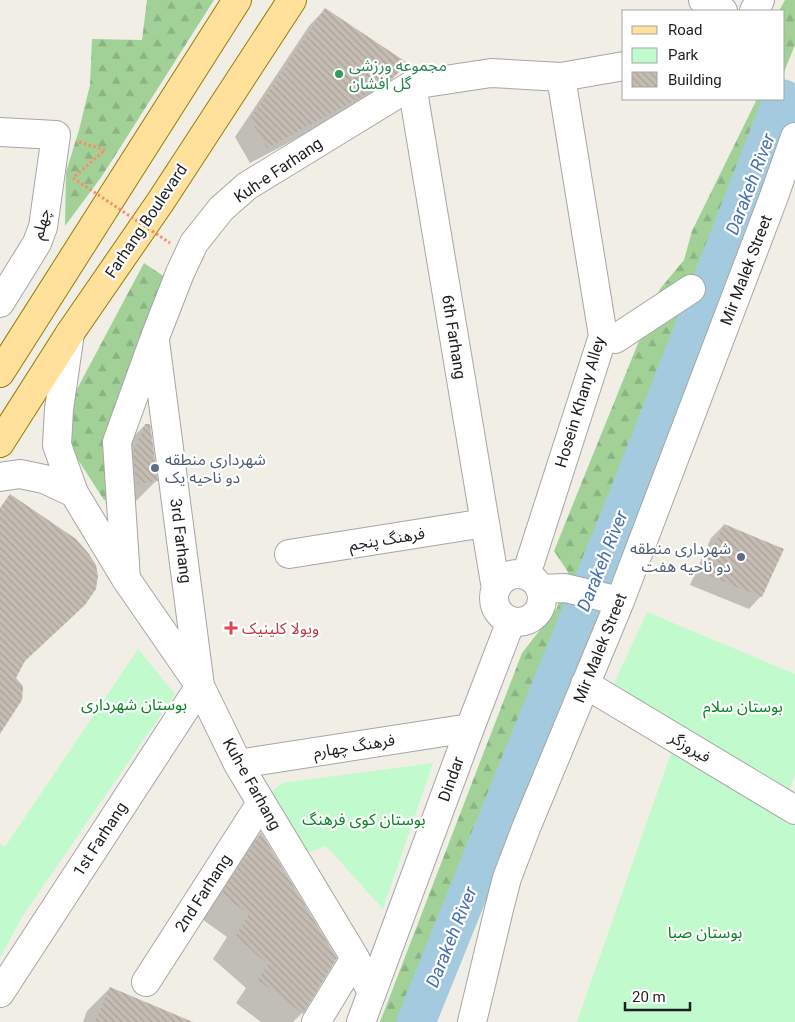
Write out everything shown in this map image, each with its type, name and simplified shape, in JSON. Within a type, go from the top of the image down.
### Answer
[{"type":"main road","points":[[0,373],[237,0]]},
{"type":"main road","name":"Farhang Boulevard","points":[[0,443],[70,333],[160,201],[292,0]]},
{"type":"street","points":[[703,0],[721,10]]},
{"type":"street","name":"Kuh-e Farhang","points":[[126,579],[117,442],[154,337],[180,273],[194,242],[221,209],[247,186],[412,85],[492,74],[561,77],[622,66]]},
{"type":"street","name":"Hosein Khany Alley","points":[[544,584],[604,336],[561,77]]},
{"type":"street","name":"6th Farhang","points":[[412,85],[496,589]]},
{"type":"street","name":"چهلم","points":[[0,132],[56,135],[42,227],[37,244],[0,303]]},
{"type":"street","name":"Mir Malek Street","points":[[472,1022],[499,909],[526,828],[585,684],[610,599],[773,199],[795,137]]},
{"type":"street","points":[[604,336],[615,339],[691,289]]},
{"type":"street","name":"Kuh-e Farhang","points":[[70,333],[59,410],[57,445],[74,493],[126,579],[200,686],[238,764],[355,958],[372,994]]},
{"type":"street","name":"3rd Farhang","points":[[154,337],[200,686]]},
{"type":"street","points":[[0,477],[20,474],[44,479],[74,493]]},
{"type":"street","name":"فرهنگ پنجم","points":[[289,554],[485,523]]},
{"type":"street","points":[[544,584],[542,604],[534,617],[527,621],[511,621],[504,618],[498,612],[494,596],[496,589],[505,578],[519,574],[544,584],[610,599]]},
{"type":"street","name":"Dindar","points":[[361,1022],[511,621]]},
{"type":"street","name":"فیروزگر","points":[[585,684],[795,810]]},
{"type":"street","name":"1st Farhang","points":[[0,993],[200,686]]},
{"type":"street","name":"فرهنگ چهارم","points":[[238,764],[470,728]]},
{"type":"street","name":"2nd Farhang","points":[[146,982],[260,803]]},
{"type":"street","points":[[316,1022],[355,958]]},
{"type":"path","points":[[105,150],[73,178],[170,243]]},
{"type":"green space","points":[[147,0],[214,0],[102,176],[65,226],[66,172],[90,85],[92,39],[142,40]]},
{"type":"green space","points":[[785,0],[795,0],[795,45],[785,70],[785,10],[780,10]]},
{"type":"green space","points":[[757,100],[773,100],[717,231],[584,560],[440,939],[406,1022],[380,1022],[522,653],[557,608],[568,572],[554,551],[660,289],[684,260],[692,231]]},
{"type":"green space","points":[[144,263],[171,281],[112,501],[104,500],[64,438],[68,406]]},
{"type":"green space","name":"بوستان سلام","points":[[647,612],[795,674],[795,775],[789,790],[612,688]]},
{"type":"green space","name":"بوستان شهرداری","points":[[138,649],[175,694],[22,917],[0,958],[0,844],[5,847]]},
{"type":"green space","name":"بوستان صبا","points":[[671,753],[795,825],[795,1022],[577,1022]]},
{"type":"green space","name":"بوستان کوی فرهنگ","points":[[433,763],[383,909],[326,846],[304,854],[268,795],[282,783]]},
{"type":"building","name":"مجموعه ورزشی گل افشان","points":[[325,8],[409,64],[390,80],[365,95],[267,148],[250,119]]},
{"type":"building","points":[[145,424],[150,424],[158,481],[138,484],[133,452]]},
{"type":"building","points":[[10,494],[76,539],[96,565],[98,576],[96,589],[85,605],[25,661],[16,678],[23,686],[22,700],[0,734],[0,508]]},
{"type":"building","points":[[724,524],[784,549],[762,597],[702,573]]},
{"type":"building","points":[[261,832],[337,958],[303,1014],[258,980],[268,964],[235,936],[249,914],[221,894]]},
{"type":"building","points":[[110,987],[193,1022],[95,1022]]},
{"type":"waterway","name":"Darakeh River","points":[[416,1022],[636,477],[783,100]]},
{"type":"place","name":"مجموعه ورزشی گل افشان","points":[[339,74]]},
{"type":"place","name":"شهرداری منطقه دو ناحیه یک","points":[[155,468]]},
{"type":"place","name":"شهرداری منطقه دو ناحیه هفت","points":[[741,557]]},
{"type":"place","name":"ویولا کلینیک","points":[[231,628]]}]
